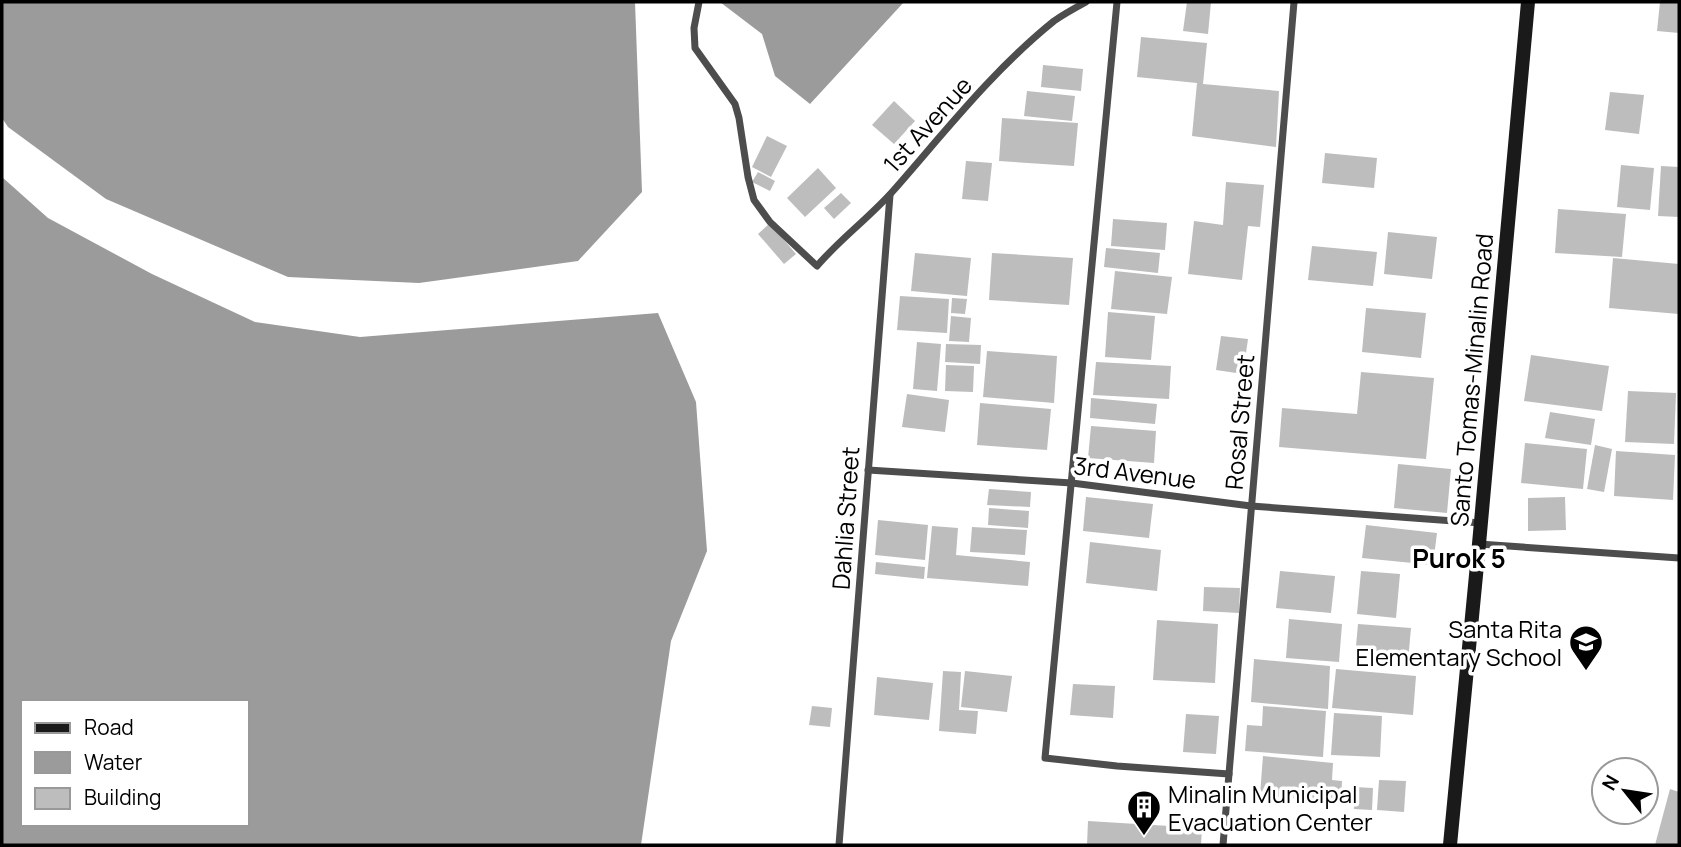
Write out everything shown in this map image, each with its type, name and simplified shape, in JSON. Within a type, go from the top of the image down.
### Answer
[{"type":"main road","name":"Santo Tomas-Minalin Road","points":[[1450,845],[1528,2]]},
{"type":"street","name":"1st Avenue","points":[[699,2],[694,28],[695,48],[735,104],[754,200],[770,222],[817,266],[890,194],[1013,58],[1056,20],[1086,2]]},
{"type":"street","points":[[1117,2],[1045,758],[1229,774]]},
{"type":"street","name":"Rosal Street","points":[[1223,845],[1294,2]]},
{"type":"street","name":"Dahlia Street","points":[[839,845],[890,194]]},
{"type":"street","name":"3rd Avenue","points":[[868,470],[1072,483],[1251,506],[1481,523]]},
{"type":"street","points":[[1479,544],[1679,558]]},
{"type":"water","points":[[2,2],[635,2],[642,192],[578,261],[419,283],[288,277],[106,199],[8,127],[2,118]]},
{"type":"water","points":[[720,2],[904,2],[810,104],[775,76],[762,34]]},
{"type":"water","points":[[2,177],[48,218],[152,274],[255,322],[360,337],[658,313],[696,402],[707,551],[671,641],[641,845],[2,845]]},
{"type":"building","points":[[1187,2],[1211,2],[1208,34],[1183,31]]},
{"type":"building","points":[[1660,2],[1679,2],[1679,33],[1657,31]]},
{"type":"building","points":[[1141,37],[1207,43],[1203,84],[1279,91],[1276,147],[1192,136],[1197,83],[1137,77]]},
{"type":"building","points":[[1043,65],[1083,69],[1081,91],[1041,87]]},
{"type":"building","points":[[1027,91],[1075,96],[1072,121],[1024,116]]},
{"type":"building","points":[[1610,92],[1644,95],[1639,134],[1605,130]]},
{"type":"building","points":[[894,101],[915,121],[894,144],[872,125]]},
{"type":"building","points":[[1002,118],[1078,123],[1074,166],[999,161]]},
{"type":"building","points":[[767,136],[787,146],[771,177],[752,167]]},
{"type":"building","points":[[1325,153],[1377,158],[1374,188],[1322,183]]},
{"type":"building","points":[[966,161],[992,163],[988,201],[962,199]]},
{"type":"building","points":[[1621,165],[1654,168],[1650,210],[1617,207]]},
{"type":"building","points":[[1661,166],[1679,167],[1679,217],[1658,216]]},
{"type":"building","points":[[818,168],[836,188],[805,217],[787,198]]},
{"type":"building","points":[[758,172],[775,181],[770,191],[752,182]]},
{"type":"building","points":[[1226,182],[1264,185],[1260,227],[1248,226],[1242,280],[1188,274],[1194,221],[1223,225]]},
{"type":"building","points":[[841,193],[851,203],[834,219],[824,208]]},
{"type":"building","points":[[1558,209],[1626,214],[1622,257],[1555,253]]},
{"type":"building","points":[[1113,219],[1167,223],[1165,250],[1111,246]]},
{"type":"building","points":[[770,223],[796,254],[784,264],[758,234]]},
{"type":"building","points":[[1388,232],[1437,237],[1432,279],[1384,274]]},
{"type":"building","points":[[1312,246],[1377,252],[1373,286],[1308,280]]},
{"type":"building","points":[[1106,248],[1160,253],[1158,273],[1104,267]]},
{"type":"building","points":[[915,253],[971,258],[967,296],[911,291]]},
{"type":"building","points":[[992,253],[1073,258],[1069,305],[989,300]]},
{"type":"building","points":[[1613,258],[1679,264],[1679,314],[1609,308]]},
{"type":"building","points":[[1115,271],[1172,277],[1167,314],[1111,309]]},
{"type":"building","points":[[900,296],[949,299],[947,333],[897,330]]},
{"type":"building","points":[[952,298],[967,299],[965,314],[951,313]]},
{"type":"building","points":[[1366,308],[1426,313],[1421,358],[1362,352]]},
{"type":"building","points":[[1108,312],[1155,316],[1151,360],[1105,357]]},
{"type":"building","points":[[951,316],[971,318],[969,342],[949,341]]},
{"type":"building","points":[[1221,336],[1248,339],[1243,374],[1216,370]]},
{"type":"building","points":[[917,342],[941,344],[937,391],[913,389]]},
{"type":"building","points":[[946,344],[981,345],[980,364],[945,362]]},
{"type":"building","points":[[987,351],[1057,356],[1054,403],[983,397]]},
{"type":"building","points":[[1531,355],[1609,366],[1602,411],[1524,401]]},
{"type":"building","points":[[1096,362],[1171,366],[1169,399],[1093,395]]},
{"type":"building","points":[[946,365],[974,366],[973,392],[945,391]]},
{"type":"building","points":[[1361,372],[1434,378],[1426,459],[1279,447],[1282,408],[1357,414]]},
{"type":"building","points":[[1628,391],[1676,393],[1674,444],[1625,442]]},
{"type":"building","points":[[907,394],[949,400],[945,432],[902,427]]},
{"type":"building","points":[[1091,398],[1157,404],[1155,424],[1090,418]]},
{"type":"building","points":[[980,403],[1051,409],[1047,450],[977,445]]},
{"type":"building","points":[[1550,412],[1595,419],[1591,445],[1545,438]]},
{"type":"building","points":[[1091,426],[1156,431],[1154,463],[1088,458]]},
{"type":"building","points":[[1525,443],[1587,449],[1583,489],[1521,483]]},
{"type":"building","points":[[1595,445],[1612,449],[1604,492],[1587,489]]},
{"type":"building","points":[[1616,451],[1675,455],[1673,500],[1614,496]]},
{"type":"building","points":[[1398,464],[1451,469],[1447,513],[1394,508]]},
{"type":"building","points":[[989,489],[1031,492],[1030,507],[987,505]]},
{"type":"building","points":[[1086,497],[1153,504],[1149,538],[1083,531]]},
{"type":"building","points":[[1565,497],[1566,530],[1528,531],[1528,498]]},
{"type":"building","points":[[989,508],[1029,511],[1028,528],[988,525]]},
{"type":"building","points":[[878,520],[928,525],[925,560],[875,555]]},
{"type":"building","points":[[1366,525],[1437,533],[1433,565],[1362,558]]},
{"type":"building","points":[[932,526],[958,528],[956,555],[1030,562],[1028,586],[927,578]]},
{"type":"building","points":[[972,527],[1027,530],[1025,555],[970,552]]},
{"type":"building","points":[[1090,542],[1161,550],[1157,591],[1086,583]]},
{"type":"building","points":[[876,562],[925,567],[924,579],[875,574]]},
{"type":"building","points":[[1280,571],[1335,576],[1331,613],[1276,608]]},
{"type":"building","points":[[1361,571],[1400,574],[1396,618],[1357,614]]},
{"type":"building","points":[[1204,587],[1240,588],[1239,613],[1203,611]]},
{"type":"building","points":[[1289,619],[1342,624],[1339,662],[1286,658]]},
{"type":"building","points":[[1157,620],[1218,624],[1215,683],[1153,680]]},
{"type":"building","points":[[1358,624],[1411,628],[1408,661],[1355,657]]},
{"type":"building","points":[[1254,659],[1330,666],[1328,709],[1251,702]]},
{"type":"building","points":[[1336,669],[1416,676],[1413,715],[1332,708]]},
{"type":"building","points":[[943,671],[961,672],[959,710],[978,711],[976,734],[939,731]]},
{"type":"building","points":[[965,671],[1012,676],[1007,712],[961,707]]},
{"type":"building","points":[[877,677],[933,683],[929,720],[874,715]]},
{"type":"building","points":[[1073,684],[1115,686],[1113,718],[1070,715]]},
{"type":"building","points":[[812,706],[832,708],[830,727],[809,725]]},
{"type":"building","points":[[1263,706],[1326,711],[1323,757],[1245,751],[1247,725],[1262,726]]},
{"type":"building","points":[[1334,713],[1382,716],[1380,757],[1331,755]]},
{"type":"building","points":[[1186,714],[1219,716],[1216,754],[1183,752]]},
{"type":"building","points":[[1263,756],[1333,763],[1332,780],[1342,781],[1341,803],[1260,795]]},
{"type":"building","points":[[1379,780],[1406,781],[1404,812],[1377,810]]},
{"type":"building","points":[[1355,787],[1373,788],[1372,810],[1354,809]]},
{"type":"building","points":[[1670,789],[1679,792],[1679,845],[1655,845]]},
{"type":"building","name":"Minalin Municipal Evacuation Center","points":[[1088,821],[1202,828],[1201,845],[1087,845]]},
{"type":"place","name":"Santa Rita Elementary School","points":[[1586,672]]},
{"type":"place","name":"Minalin Municipal Evacuation Center","points":[[1144,837]]},
{"type":"district","name":"Purok 5","points":[[1459,558]]}]
